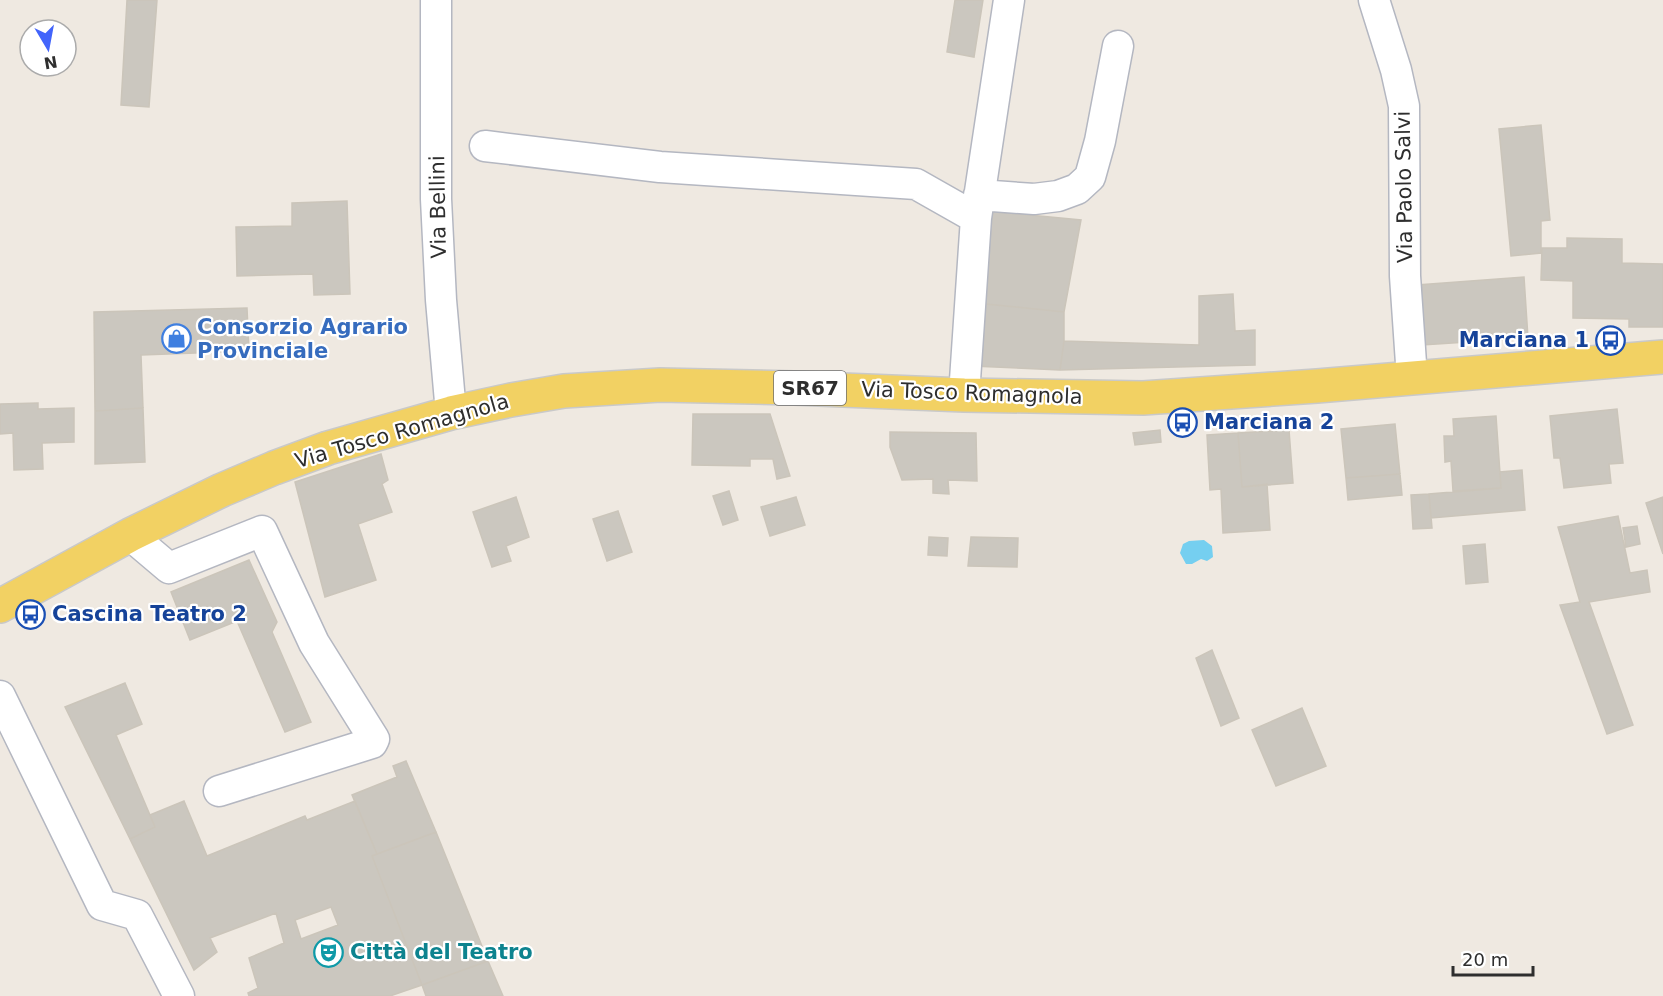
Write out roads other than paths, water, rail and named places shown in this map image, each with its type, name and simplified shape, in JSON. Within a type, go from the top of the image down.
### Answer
[{"type":"main road","name":"Via Tosco Romagnola","points":[[0,606],[130,535],[222,490],[274,468],[328,448],[451,413],[564,391],[660,385],[964,395],[1143,398],[1663,357]]},
{"type":"street","name":"Via Bellini","points":[[436,0],[436,199],[441,300],[451,413]]},
{"type":"street","points":[[964,395],[978,207],[1008,0]]},
{"type":"street","name":"Via Paolo Salvi","points":[[1374,0],[1396,70],[1404,106],[1405,276],[1412,378]]},
{"type":"street","points":[[485,146],[660,167],[916,184],[978,207],[1058,196],[1077,189],[1090,177],[1100,141],[1118,46]]},
{"type":"street","points":[[130,535],[169,568],[262,531],[314,643],[374,739],[372,743],[219,791]]},
{"type":"street","points":[[0,696],[102,905],[137,915],[179,996]]},
{"type":"water","points":[[1204,540],[1212,546],[1213,557],[1207,561],[1201,559],[1192,564],[1186,564],[1180,553],[1183,544],[1189,541]]},
{"type":"place","name":"Consorzio Agrario Provinciale","points":[[176,339]]},
{"type":"place","name":"Marciana 1","points":[[1610,340]]},
{"type":"place","name":"Marciana 2","points":[[1183,422]]},
{"type":"place","name":"Cascina Teatro 2","points":[[31,614]]},
{"type":"place","name":"Città del Teatro","points":[[329,952]]}]
